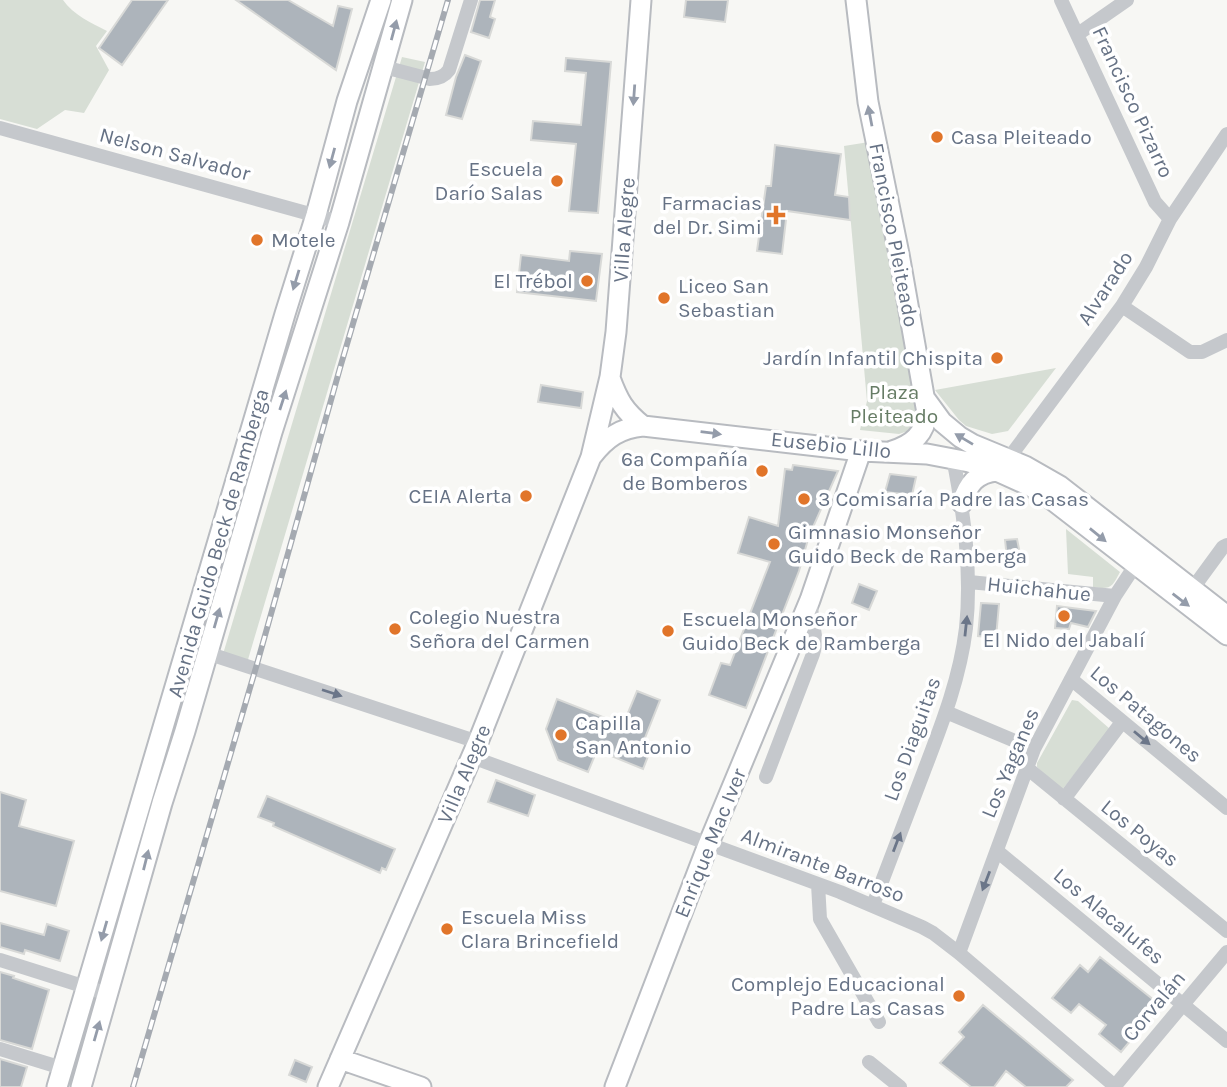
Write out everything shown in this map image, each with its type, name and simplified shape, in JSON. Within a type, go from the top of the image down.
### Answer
[{"type":"main road","name":"Avenida Guido Beck de Ramberga","points":[[59,1078],[316,215],[347,101],[381,0]]},
{"type":"main road","name":"Avenida Guido Beck de Ramberga","points":[[81,1087],[155,827],[272,432],[339,222],[402,0]]},
{"type":"main road","name":"Villa Alegre","points":[[328,1087],[475,749],[591,457],[610,377],[641,0]]},
{"type":"main road","name":"Francisco Pleiteado","points":[[856,0],[868,102],[926,399],[927,418],[923,430],[906,445],[891,452]]},
{"type":"main road","points":[[347,101],[371,107]]},
{"type":"main road","points":[[610,377],[617,399],[625,411],[643,426]]},
{"type":"main road","points":[[926,399],[942,422],[953,432],[1003,465]]},
{"type":"main road","name":"Villa Alegre","points":[[591,457],[601,444],[621,430],[643,426]]},
{"type":"main road","name":"Eusebio Lillo","points":[[643,426],[861,451],[953,458]]},
{"type":"main road","name":"Enrique Mac Iver","points":[[615,1087],[708,845],[810,600],[861,451]]},
{"type":"main road","points":[[953,458],[1035,471],[1060,486],[1227,635]]},
{"type":"main road","points":[[962,503],[972,481],[1003,465]]},
{"type":"main road","points":[[1140,558],[1193,588],[1227,616]]},
{"type":"main road","points":[[182,667],[194,657],[207,653],[198,644],[193,628]]},
{"type":"main road","points":[[340,1059],[421,1087]]},
{"type":"street","points":[[384,67],[430,79],[444,76],[449,70],[471,0]]},
{"type":"street","name":"Francisco Pizarro","points":[[1061,0],[1155,202],[1170,219]]},
{"type":"street","points":[[1078,34],[1127,0]]},
{"type":"street","name":"Nelson Salvador","points":[[0,128],[339,222]]},
{"type":"street","name":"Alvarado","points":[[1003,465],[1122,306],[1146,267],[1170,219],[1227,134]]},
{"type":"street","points":[[1122,306],[1190,352],[1202,352],[1227,340]]},
{"type":"street","points":[[953,458],[962,503],[969,582]]},
{"type":"street","points":[[1193,588],[1227,545]]},
{"type":"street","name":"Huichahue","points":[[969,582],[1115,596],[1140,558]]},
{"type":"street","name":"Los Diaguitas","points":[[873,905],[953,692],[966,628],[969,582]]},
{"type":"street","name":"Los Yaganes","points":[[958,953],[1034,749],[1115,596]]},
{"type":"street","name":"Enrique Mac Iver","points":[[766,777],[816,643],[810,600]]},
{"type":"street","name":"Almirante Barroso","points":[[207,653],[475,749],[708,845],[873,905],[922,927],[958,953],[1115,1087]]},
{"type":"street","name":"Los Patagones","points":[[1071,679],[1227,808]]},
{"type":"street","points":[[946,712],[1034,749]]},
{"type":"street","points":[[1064,799],[1122,722]]},
{"type":"street","name":"Los Poyas","points":[[1027,768],[1227,931]]},
{"type":"street","name":"Los Alacalufes","points":[[997,851],[1227,1041]]},
{"type":"street","points":[[818,884],[820,919],[879,1022]]},
{"type":"street","name":"Corvalán","points":[[1115,1087],[1227,952]]},
{"type":"street","points":[[0,960],[108,993]]},
{"type":"street","points":[[0,1049],[59,1078]]},
{"type":"street","points":[[869,1062],[900,1087]]},
{"type":"green space","points":[[0,0],[63,0],[77,14],[107,31],[96,46],[109,70],[84,113],[65,110],[37,129],[0,119]]},
{"type":"green space","points":[[402,57],[425,62],[247,663],[223,654]]},
{"type":"green space","name":"Plaza Pleiteado","points":[[869,142],[921,413],[911,430],[899,434],[860,430],[867,401],[844,146]]},
{"type":"green space","points":[[1056,368],[1008,431],[992,434],[966,426],[935,390]]},
{"type":"green space","points":[[1066,529],[1120,572],[1110,586],[1093,587],[1093,577],[1068,574]]},
{"type":"green space","points":[[1072,700],[1078,701],[1110,729],[1062,790],[1037,767],[1037,763]]},
{"type":"building","points":[[132,0],[168,0],[122,65],[99,48]]},
{"type":"building","points":[[236,0],[288,0],[333,26],[338,6],[352,9],[336,70]]},
{"type":"building","points":[[480,0],[495,0],[490,17],[495,19],[489,38],[471,32]]},
{"type":"building","points":[[686,0],[728,0],[725,22],[684,17]]},
{"type":"building","points":[[465,55],[481,61],[462,119],[446,115]]},
{"type":"building","points":[[566,58],[611,62],[598,213],[569,211],[576,144],[531,140],[533,121],[581,125],[586,73],[565,71]]},
{"type":"building","points":[[775,145],[841,154],[835,195],[849,197],[850,220],[787,211],[782,254],[757,251],[766,186],[771,186]]},
{"type":"building","points":[[570,251],[602,254],[596,301],[517,292],[521,255],[569,261]]},
{"type":"building","points":[[541,385],[583,392],[581,408],[538,402]]},
{"type":"building","points":[[793,465],[838,471],[809,536],[799,571],[746,708],[709,695],[721,663],[730,665],[770,562],[738,553],[749,517],[778,526],[785,469],[792,470]]},
{"type":"building","points":[[890,474],[916,477],[912,495],[885,492]]},
{"type":"building","points":[[1017,539],[1021,559],[1007,558],[1005,540]]},
{"type":"building","points":[[859,584],[877,591],[869,610],[852,603]]},
{"type":"building","points":[[981,603],[999,604],[996,638],[978,636]]},
{"type":"building","points":[[1057,606],[1096,611],[1088,627],[1071,623],[1069,629],[1055,628]]},
{"type":"building","points":[[637,691],[660,700],[643,743],[652,746],[643,769],[597,750],[588,772],[558,760],[546,729],[557,699],[623,725]]},
{"type":"building","points":[[496,780],[535,795],[528,816],[488,802]]},
{"type":"building","points":[[0,792],[26,800],[19,826],[74,841],[56,906],[0,891]]},
{"type":"building","points":[[267,796],[395,849],[386,870],[382,868],[380,873],[258,817]]},
{"type":"building","points":[[0,923],[44,935],[47,924],[69,931],[60,961],[25,950],[24,954],[0,947]]},
{"type":"building","points":[[1100,957],[1160,1005],[1121,1052],[1099,1034],[1106,1025],[1079,1004],[1071,1013],[1052,998],[1080,965],[1088,972]]},
{"type":"building","points":[[0,972],[49,990],[32,1049],[0,1040]]},
{"type":"building","points":[[983,1005],[1073,1080],[1066,1087],[1026,1087],[1006,1071],[994,1087],[971,1087],[940,1063],[964,1037],[959,1032]]},
{"type":"building","points":[[0,1059],[27,1067],[21,1087],[0,1087]]},
{"type":"building","points":[[295,1060],[312,1067],[306,1082],[289,1075]]},
{"type":"railway","points":[[133,1087],[448,0]]},
{"type":"place","name":"Casa Pleiteado","points":[[937,137]]},
{"type":"place","name":"Escuela Darío Salas","points":[[557,181]]},
{"type":"place","name":"Farmacias del Dr. Simi","points":[[776,215]]},
{"type":"place","name":"Motele","points":[[257,240]]},
{"type":"place","name":"El Trébol","points":[[587,281]]},
{"type":"place","name":"Liceo San Sebastian","points":[[664,298]]},
{"type":"place","name":"Jardín Infantil Chispita","points":[[997,358]]},
{"type":"place","name":"6ª Compañía de Bomberos","points":[[762,471]]},
{"type":"place","name":"CEIA Alerta","points":[[526,496]]},
{"type":"place","name":"3 Comisaría Padre las Casas","points":[[804,499]]},
{"type":"place","name":"Gimnasio Monseñor Guido Beck de Ramberga","points":[[774,544]]},
{"type":"place","name":"El Nido del Jabalí","points":[[1064,616]]},
{"type":"place","name":"Colegio Nuestra Señora del Carmen","points":[[395,629]]},
{"type":"place","name":"Escuela Monseñor Guido Beck de Ramberga","points":[[668,631]]},
{"type":"place","name":"Capilla San Antonio","points":[[561,735]]},
{"type":"place","name":"Escuela Miss Clara Brincefield","points":[[447,929]]},
{"type":"place","name":"Complejo Educacional Padre Las Casas","points":[[959,996]]}]
